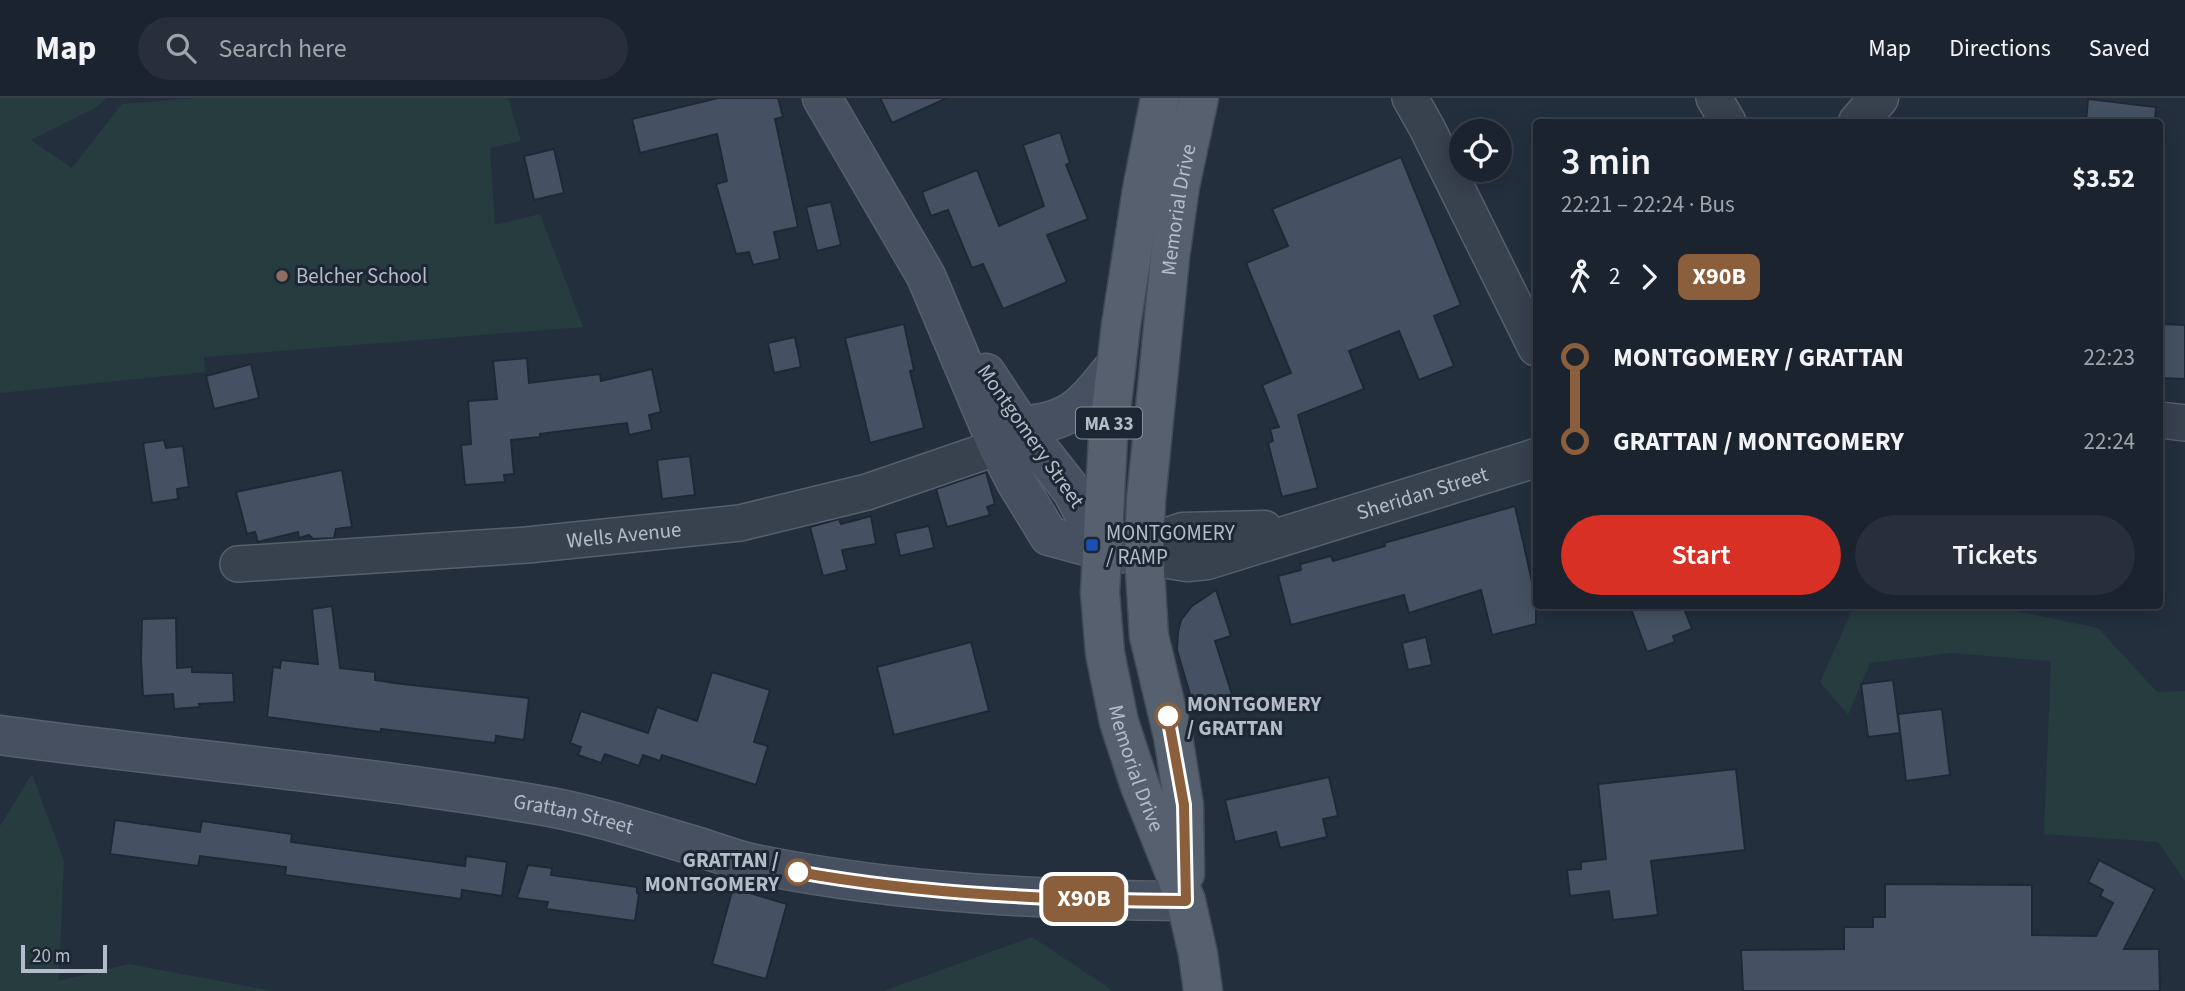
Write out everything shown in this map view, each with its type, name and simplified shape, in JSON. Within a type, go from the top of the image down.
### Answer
[{"type":"main road","name":"Montgomery Street","points":[[822,98],[932,289],[1010,436],[1072,491],[1104,551]]},
{"type":"main road","name":"Memorial Drive","points":[[1160,98],[1131,257],[1116,365],[1108,437],[1100,593],[1105,653],[1119,722],[1140,786],[1186,901]]},
{"type":"main road","name":"Memorial Drive","points":[[1186,901],[1184,805],[1173,736],[1149,636],[1144,555],[1146,500],[1170,257],[1180,186],[1199,98]]},
{"type":"main road","points":[[1010,436],[1075,411],[1116,365]]},
{"type":"main road","name":"Montgomery Street","points":[[1010,436],[1016,482],[1049,536],[1104,551]]},
{"type":"main road","points":[[1104,551],[1144,555]]},
{"type":"main road","name":"Grattan Street","points":[[0,735],[536,804],[618,824],[755,865],[906,888],[1010,897],[1186,901]]},
{"type":"main road","points":[[1140,786],[1179,776]]},
{"type":"main road","points":[[1186,901],[1203,991]]},
{"type":"street","points":[[1410,98],[1533,342]]},
{"type":"street","points":[[1714,98],[1726,119]]},
{"type":"street","points":[[1861,119],[1879,98]]},
{"type":"street","points":[[2163,419],[2185,423]]},
{"type":"street","name":"Wells Avenue","points":[[238,564],[527,545],[740,523],[867,492],[1010,436]]},
{"type":"street","name":"Sheridan Street","points":[[1144,555],[1186,562],[1207,559],[1533,459]]},
{"type":"green space","name":"Belcher School","points":[[0,98],[107,98],[95,108],[31,140],[72,168],[122,104],[194,98],[508,98],[521,141],[490,148],[495,225],[540,214],[583,327],[204,357],[205,372],[0,393]]},
{"type":"green space","points":[[1853,609],[2007,609],[2098,628],[2157,692],[2185,691],[2185,881],[2158,842],[2044,834],[2051,661],[1952,653],[1870,663],[1848,715],[1820,682]]},
{"type":"green space","points":[[32,774],[64,861],[59,981],[128,964],[273,991],[0,991],[0,826]]},
{"type":"green space","points":[[1032,937],[1113,991],[884,991]]},
{"type":"building","points":[[718,98],[778,98],[783,117],[775,119],[798,227],[774,232],[780,259],[753,265],[749,252],[736,254],[716,184],[727,181],[717,134],[640,153],[632,119]]},
{"type":"building","points":[[880,98],[947,98],[892,123]]},
{"type":"building","points":[[2088,99],[2156,107],[2155,119],[2086,119]]},
{"type":"building","points":[[1060,132],[1070,163],[1066,165],[1088,219],[1047,235],[1067,282],[1003,309],[983,264],[972,268],[948,210],[931,216],[922,192],[977,170],[999,226],[1044,206],[1023,145]]},
{"type":"building","points":[[554,149],[564,193],[534,200],[524,156]]},
{"type":"building","points":[[1401,157],[1461,305],[1434,316],[1454,366],[1419,380],[1399,331],[1349,351],[1364,389],[1298,415],[1318,488],[1282,497],[1268,443],[1273,441],[1270,429],[1279,427],[1262,385],[1291,373],[1246,263],[1288,246],[1272,209]]},
{"type":"building","points":[[831,202],[841,245],[817,251],[806,207]]},
{"type":"building","points":[[904,324],[914,370],[910,371],[924,428],[870,443],[845,338]]},
{"type":"building","points":[[2163,324],[2185,325],[2185,379],[2163,378]]},
{"type":"building","points":[[795,337],[801,367],[774,373],[768,343]]},
{"type":"building","points":[[527,358],[529,383],[600,374],[601,381],[652,369],[661,412],[649,415],[652,430],[629,435],[627,423],[511,440],[514,474],[504,475],[505,482],[465,485],[461,445],[471,444],[468,401],[497,399],[493,361]]},
{"type":"building","points":[[251,364],[259,398],[214,409],[206,376]]},
{"type":"building","points":[[164,440],[166,448],[183,446],[189,487],[177,489],[178,499],[152,503],[143,443]]},
{"type":"building","points":[[690,456],[695,495],[662,499],[657,460]]},
{"type":"building","points":[[342,470],[352,527],[336,529],[334,538],[313,539],[309,535],[299,538],[298,532],[258,542],[255,532],[247,534],[236,492]]},
{"type":"building","points":[[986,472],[995,504],[987,507],[990,515],[947,527],[936,489]]},
{"type":"building","points":[[1515,506],[1533,586],[1536,624],[1492,635],[1481,590],[1409,613],[1404,595],[1291,625],[1278,576],[1301,570],[1300,564],[1331,556],[1333,561],[1385,546],[1384,543]]},
{"type":"building","points":[[871,516],[876,544],[842,550],[847,570],[823,576],[810,527],[839,519],[841,524]]},
{"type":"building","points":[[929,526],[934,548],[900,556],[895,533]]},
{"type":"building","points":[[1216,590],[1231,636],[1215,641],[1235,704],[1196,715],[1177,650],[1178,632],[1181,620],[1192,606]]},
{"type":"building","points":[[332,606],[340,668],[375,672],[375,680],[529,698],[524,740],[496,736],[495,743],[267,717],[273,667],[280,668],[281,660],[318,664],[312,609]]},
{"type":"building","points":[[1631,609],[1684,609],[1692,629],[1673,636],[1675,642],[1647,652]]},
{"type":"building","points":[[176,618],[177,668],[192,667],[192,672],[233,673],[234,702],[174,709],[173,694],[143,696],[142,619]]},
{"type":"building","points":[[1426,637],[1432,665],[1408,670],[1402,643]]},
{"type":"building","points":[[971,642],[989,711],[894,735],[877,667]]},
{"type":"building","points":[[712,672],[770,690],[754,742],[768,746],[756,785],[662,755],[660,761],[643,755],[639,766],[605,754],[601,763],[578,755],[581,747],[570,743],[581,711],[648,733],[657,707],[697,721]]},
{"type":"building","points":[[1893,680],[1900,733],[1868,737],[1861,684]]},
{"type":"building","points":[[1942,709],[1950,775],[1906,781],[1898,714]]},
{"type":"building","points":[[1736,769],[1745,850],[1651,861],[1658,915],[1613,920],[1609,891],[1570,896],[1567,870],[1581,869],[1581,862],[1606,859],[1598,784]]},
{"type":"building","points":[[1329,777],[1338,816],[1323,819],[1327,837],[1280,848],[1276,832],[1235,842],[1225,800]]},
{"type":"building","points":[[115,820],[200,832],[202,821],[292,834],[291,842],[465,866],[466,856],[507,862],[502,896],[462,890],[461,899],[285,875],[286,867],[200,856],[198,866],[110,854]]},
{"type":"building","points":[[2099,860],[2155,889],[2124,949],[2159,949],[2160,991],[1743,991],[1741,950],[1844,949],[1844,927],[1873,927],[1873,917],[1885,917],[1885,884],[2032,885],[2032,935],[2096,936],[2113,903],[2100,896],[2103,890],[2088,882]]},
{"type":"building","points":[[528,865],[552,868],[551,875],[637,887],[639,894],[635,921],[546,909],[548,902],[517,898]]},
{"type":"building","points":[[733,888],[787,904],[766,979],[712,964]]},
{"type":"bus line","name":"X90B","points":[[798,872],[906,888],[1010,897],[1186,901],[1184,805],[1168,716]]},
{"type":"place","name":"Belcher School","points":[[282,276]]},
{"type":"place","name":"MONTGOMERY / RAMP","points":[[1092,545]]},
{"type":"place","name":"MONTGOMERY / GRATTAN","points":[[1168,716]]},
{"type":"place","name":"GRATTAN / MONTGOMERY","points":[[798,872]]}]
